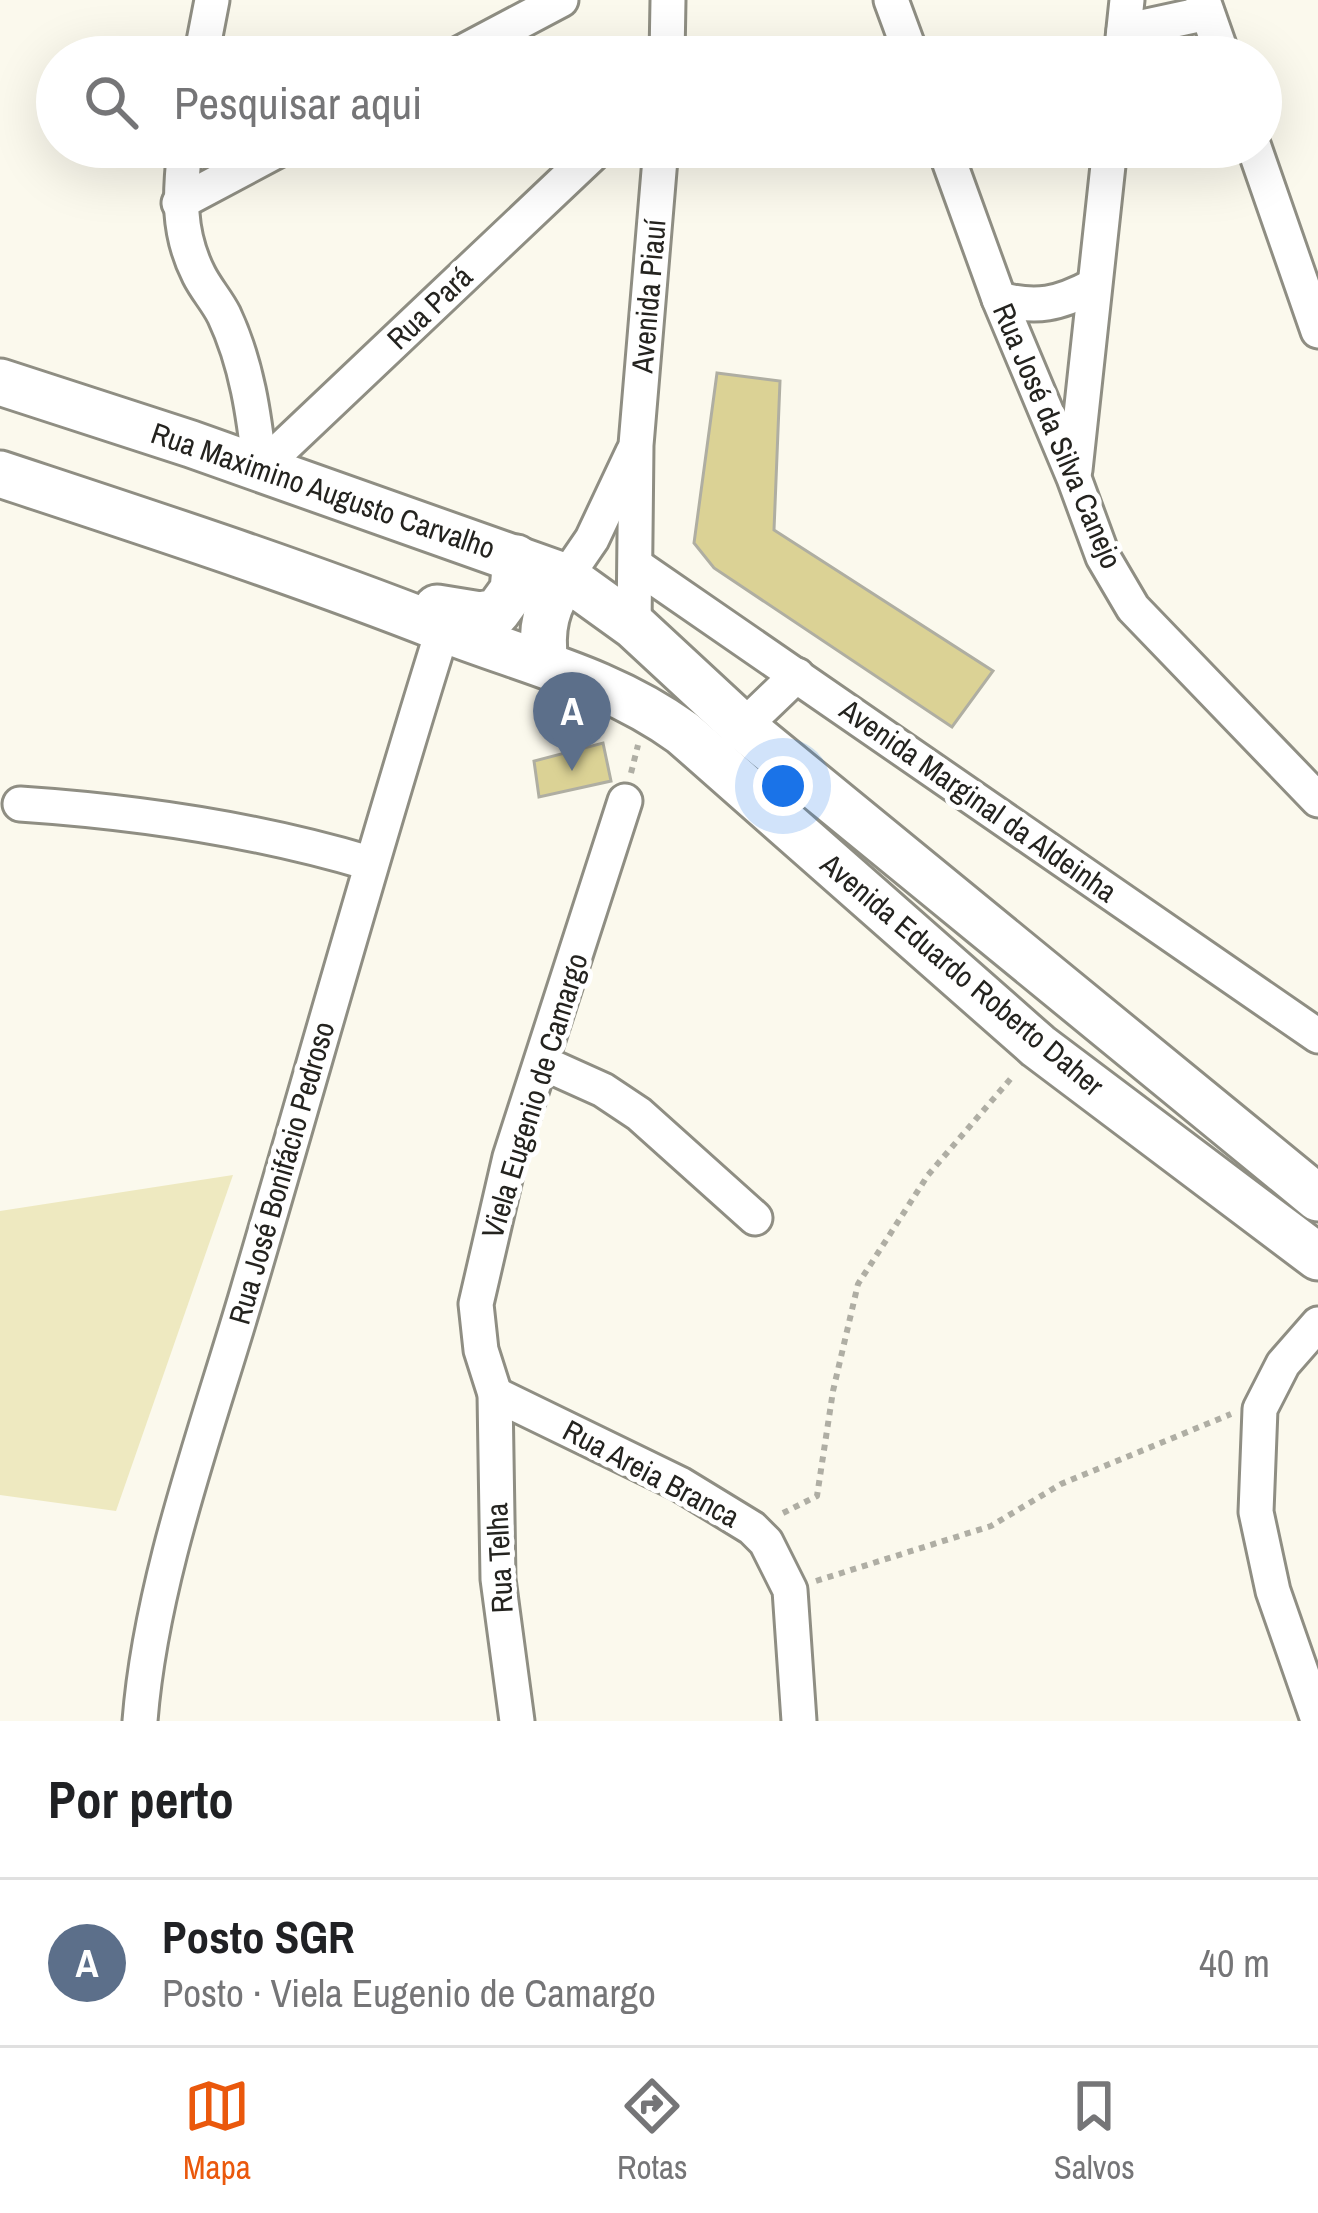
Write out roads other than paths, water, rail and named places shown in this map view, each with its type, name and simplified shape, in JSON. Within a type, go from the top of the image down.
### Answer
[{"type":"main road","name":"Rua Maximino Augusto Carvalho","points":[[0,382],[566,577],[634,626]]},
{"type":"main road","name":"Avenida Eduardo Roberto Daher","points":[[0,473],[374,599],[443,629],[591,680],[646,706],[683,733],[1038,1046],[1318,1258]]},
{"type":"main road","points":[[374,599],[480,615],[497,613],[513,590],[516,559]]},
{"type":"main road","points":[[545,663],[545,614],[566,577]]},
{"type":"main road","points":[[591,680],[626,655],[634,626]]},
{"type":"main road","name":"Avenida Eduardo Roberto Daher","points":[[634,626],[743,727],[1318,1198]]},
{"type":"street","points":[[205,36],[212,0]]},
{"type":"street","points":[[493,36],[561,0]]},
{"type":"street","points":[[667,36],[668,0]]},
{"type":"street","points":[[891,0],[904,36]]},
{"type":"street","points":[[1124,29],[1205,7],[1215,36]]},
{"type":"street","points":[[183,168],[179,202],[184,240],[223,314],[252,392],[260,469]]},
{"type":"street","points":[[179,202],[244,168]]},
{"type":"street","name":"Rua Pará","points":[[260,469],[578,168]]},
{"type":"street","name":"Avenida Piauí","points":[[634,626],[636,445],[660,168]]},
{"type":"street","name":"Rua José da Silva Canejo","points":[[952,168],[1102,556],[1133,608],[1318,800]]},
{"type":"street","points":[[1074,478],[1108,168]]},
{"type":"street","points":[[1261,168],[1318,331]]},
{"type":"street","points":[[999,299],[1030,307],[1051,305],[1094,286]]},
{"type":"street","name":"Avenida Piauí","points":[[566,577],[592,538],[636,445]]},
{"type":"street","name":"Avenida Marginal da Aldeinha","points":[[637,566],[1318,1036]]},
{"type":"street","name":"Rua José Bonifácio Pedroso","points":[[140,1721],[153,1625],[369,863],[443,629]]},
{"type":"street","points":[[743,727],[796,675]]},
{"type":"street","name":"Viela Eugenio de Camargo","points":[[495,1394],[481,1350],[476,1304],[511,1157],[625,801]]},
{"type":"street","points":[[20,804],[124,811],[234,829],[369,863]]},
{"type":"street","points":[[543,1064],[603,1090],[640,1114],[755,1218]]},
{"type":"street","points":[[1318,1324],[1283,1364],[1260,1409],[1256,1512],[1273,1591],[1318,1720]]},
{"type":"street","name":"Rua Areia Branca","points":[[495,1394],[680,1484],[752,1528],[766,1543],[790,1590],[799,1721]]},
{"type":"street","name":"Rua Telha","points":[[495,1394],[497,1579],[517,1721]]},
{"type":"place","name":"Posto SGR","points":[[572,771]]}]
